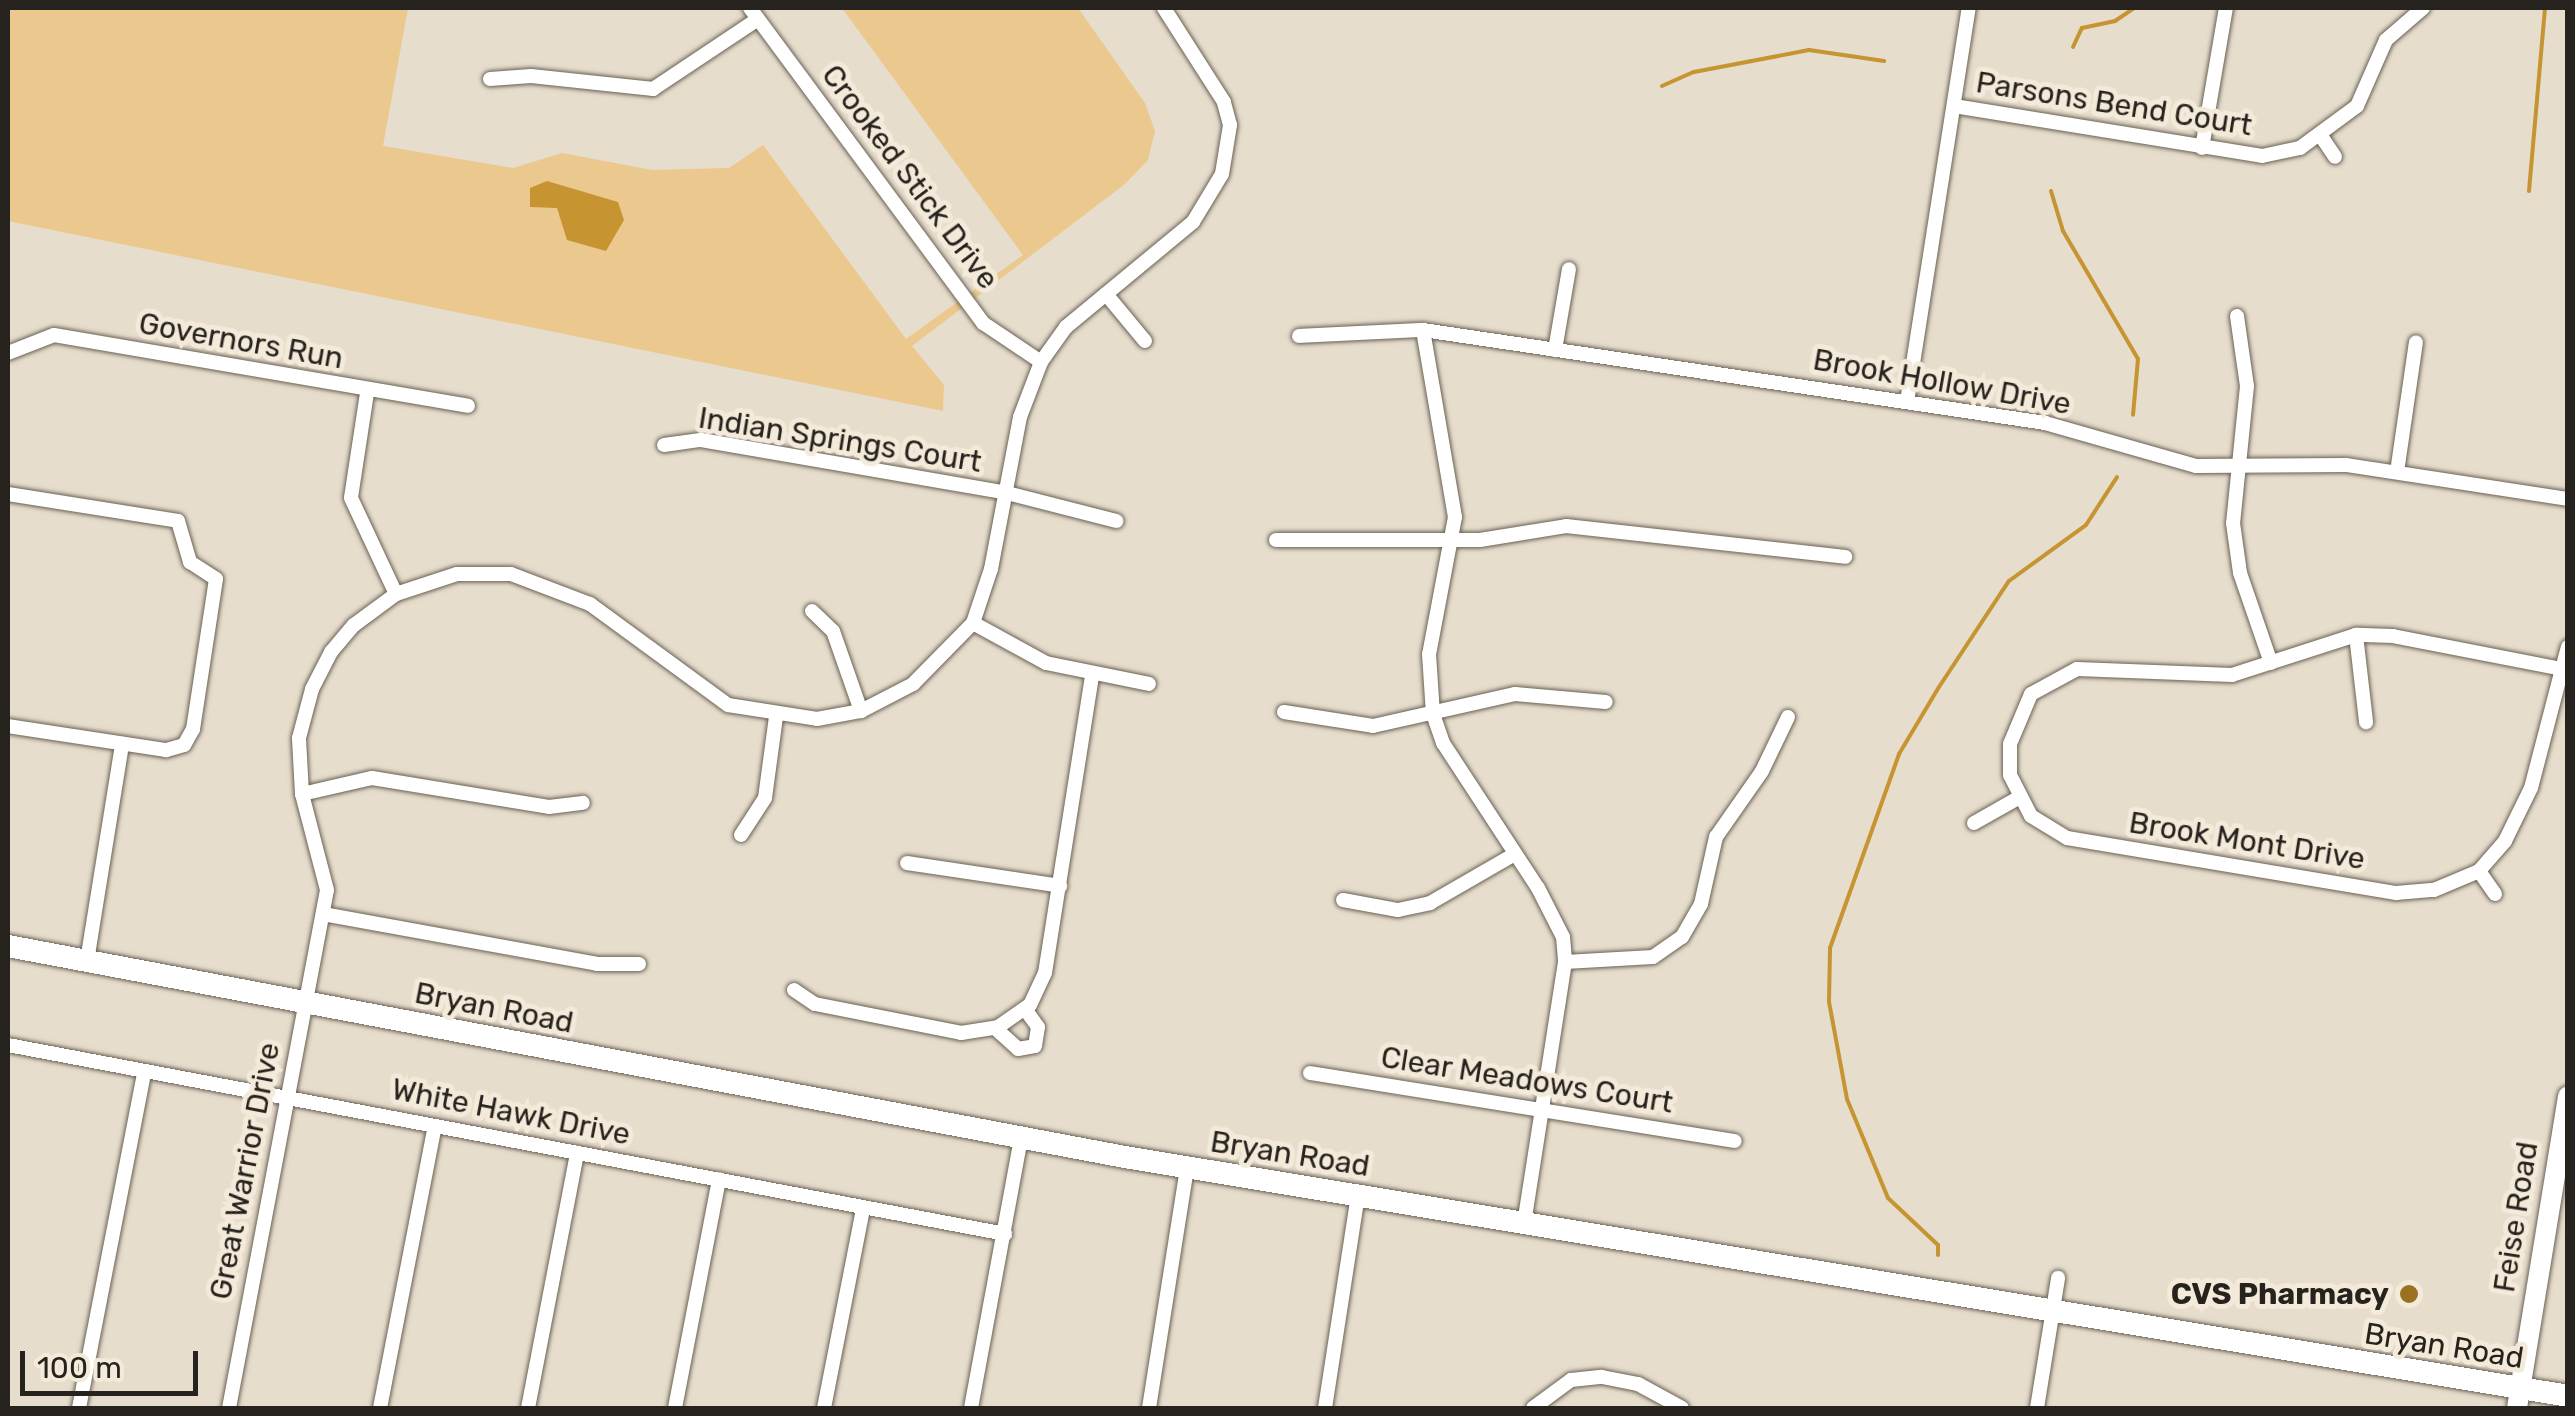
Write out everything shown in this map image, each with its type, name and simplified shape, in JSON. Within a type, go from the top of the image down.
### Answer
[{"type":"main road","name":"Bryan Road","points":[[8,946],[1187,1168],[2053,1312],[2518,1399],[2568,1396]]},
{"type":"main road","name":"Feise Road","points":[[2518,1399],[2568,1096]]},
{"type":"street","points":[[741,835],[764,798],[776,717],[861,711],[922,678],[974,622],[1007,493],[1020,417],[1041,362],[1066,327],[1193,222],[1210,201],[1227,150],[1230,125],[1216,82],[1164,8]]},
{"type":"street","points":[[1908,402],[1968,8]]},
{"type":"street","points":[[2202,148],[2226,8]]},
{"type":"street","name":"Parsons Bend Court","points":[[1954,106],[2262,156],[2321,136],[2357,106],[2386,40],[2424,8]]},
{"type":"street","points":[[490,79],[531,76],[653,89],[754,13]]},
{"type":"street","name":"Crooked Stick Drive","points":[[754,13],[983,322],[1041,362]]},
{"type":"street","points":[[2321,136],[2335,157]]},
{"type":"street","points":[[1555,350],[1569,269]]},
{"type":"street","points":[[1106,294],[1144,341]]},
{"type":"street","points":[[2237,316],[2246,386],[2236,469],[2240,573],[2271,663]]},
{"type":"street","points":[[1424,330],[1454,498],[1454,539],[1429,654],[1433,714],[1442,743],[1556,919],[1566,962],[1524,1223]]},
{"type":"street","name":"Brook Hollow Drive","points":[[1299,336],[1424,330],[2045,423],[2167,460],[2236,469],[2346,465],[2568,499]]},
{"type":"street","name":"Governors Run","points":[[8,353],[54,335],[367,393],[468,406]]},
{"type":"street","points":[[2397,472],[2416,342]]},
{"type":"street","points":[[367,393],[351,498],[396,594]]},
{"type":"street","name":"Indian Springs Court","points":[[664,446],[701,440],[1007,493],[1116,521]]},
{"type":"street","points":[[8,494],[178,522],[190,562],[212,572],[191,735],[174,750],[8,726]]},
{"type":"street","points":[[1276,540],[1454,539],[1566,526],[1845,557]]},
{"type":"street","name":"Great Warrior Drive","points":[[228,1408],[323,914],[324,865],[302,794],[299,738],[312,690],[354,624],[396,594],[457,574],[536,579],[590,604],[713,698],[776,717]]},
{"type":"street","points":[[812,611],[833,630],[861,711]]},
{"type":"street","points":[[974,622],[1046,663],[1149,684]]},
{"type":"street","points":[[2356,635],[2366,722]]},
{"type":"street","points":[[1974,823],[2020,797],[2010,775],[2010,744],[2031,694],[2048,682],[2098,666],[2212,676],[2271,663],[2356,635],[2480,650],[2562,669]]},
{"type":"street","points":[[2495,894],[2479,871],[2505,840],[2530,788],[2568,647]]},
{"type":"street","points":[[794,990],[815,1004],[936,1029],[995,1028],[1024,1009],[1043,983],[1092,675]]},
{"type":"street","points":[[1284,712],[1373,726],[1525,693],[1606,702]]},
{"type":"street","points":[[1566,962],[1642,960],[1682,936],[1701,904],[1716,837],[1762,771],[1788,716]]},
{"type":"street","points":[[87,962],[122,744]]},
{"type":"street","points":[[302,794],[372,778],[548,807],[583,803]]},
{"type":"street","name":"Brook Mont Drive","points":[[2020,797],[2032,816],[2066,838],[2396,893],[2434,890],[2479,871]]},
{"type":"street","points":[[1343,900],[1398,910],[1430,904],[1513,855]]},
{"type":"street","points":[[907,864],[1060,886]]},
{"type":"street","points":[[323,914],[597,964],[639,964]]},
{"type":"street","points":[[995,1028],[1018,1049],[1035,1046],[1038,1027],[1024,1009]]},
{"type":"street","name":"White Hawk Drive","points":[[8,1044],[1005,1234]]},
{"type":"street","points":[[79,1408],[144,1072]]},
{"type":"street","name":"Clear Meadows Court","points":[[1310,1072],[1735,1141]]},
{"type":"street","points":[[380,1408],[435,1126]]},
{"type":"street","points":[[971,1408],[1021,1138]]},
{"type":"street","points":[[528,1408],[576,1153]]},
{"type":"street","points":[[1149,1408],[1187,1168]]},
{"type":"street","points":[[676,1408],[719,1179]]},
{"type":"street","points":[[1325,1408],[1358,1195]]},
{"type":"street","points":[[824,1408],[863,1208]]},
{"type":"street","points":[[2038,1408],[2058,1278]]},
{"type":"street","points":[[1533,1408],[1571,1380],[1602,1377],[1638,1384],[1682,1408]]},
{"type":"shaded area","points":[[8,8],[408,8],[383,146],[513,168],[562,153],[652,170],[729,168],[763,145],[906,339],[1023,255],[842,8],[1078,8],[1145,103],[1155,131],[1148,160],[1125,184],[912,346],[944,385],[943,411],[8,221]]},
{"type":"shaded area","points":[[547,181],[618,202],[624,220],[606,251],[567,240],[557,208],[530,207],[530,188]]},
{"type":"waterway","points":[[2073,47],[2082,28],[2115,21],[2134,8]]},
{"type":"waterway","points":[[2529,191],[2545,8]]},
{"type":"waterway","points":[[1662,86],[1694,72],[1809,50],[1884,61]]},
{"type":"waterway","points":[[2051,191],[2063,231],[2138,359],[2133,415]]},
{"type":"waterway","points":[[1938,1255],[1938,1245],[1888,1198],[1847,1099],[1829,1002],[1830,948],[1899,754],[1939,687],[2009,581],[2086,525],[2117,477]]},
{"type":"place","name":"CVS Pharmacy","points":[[2409,1294]]}]
